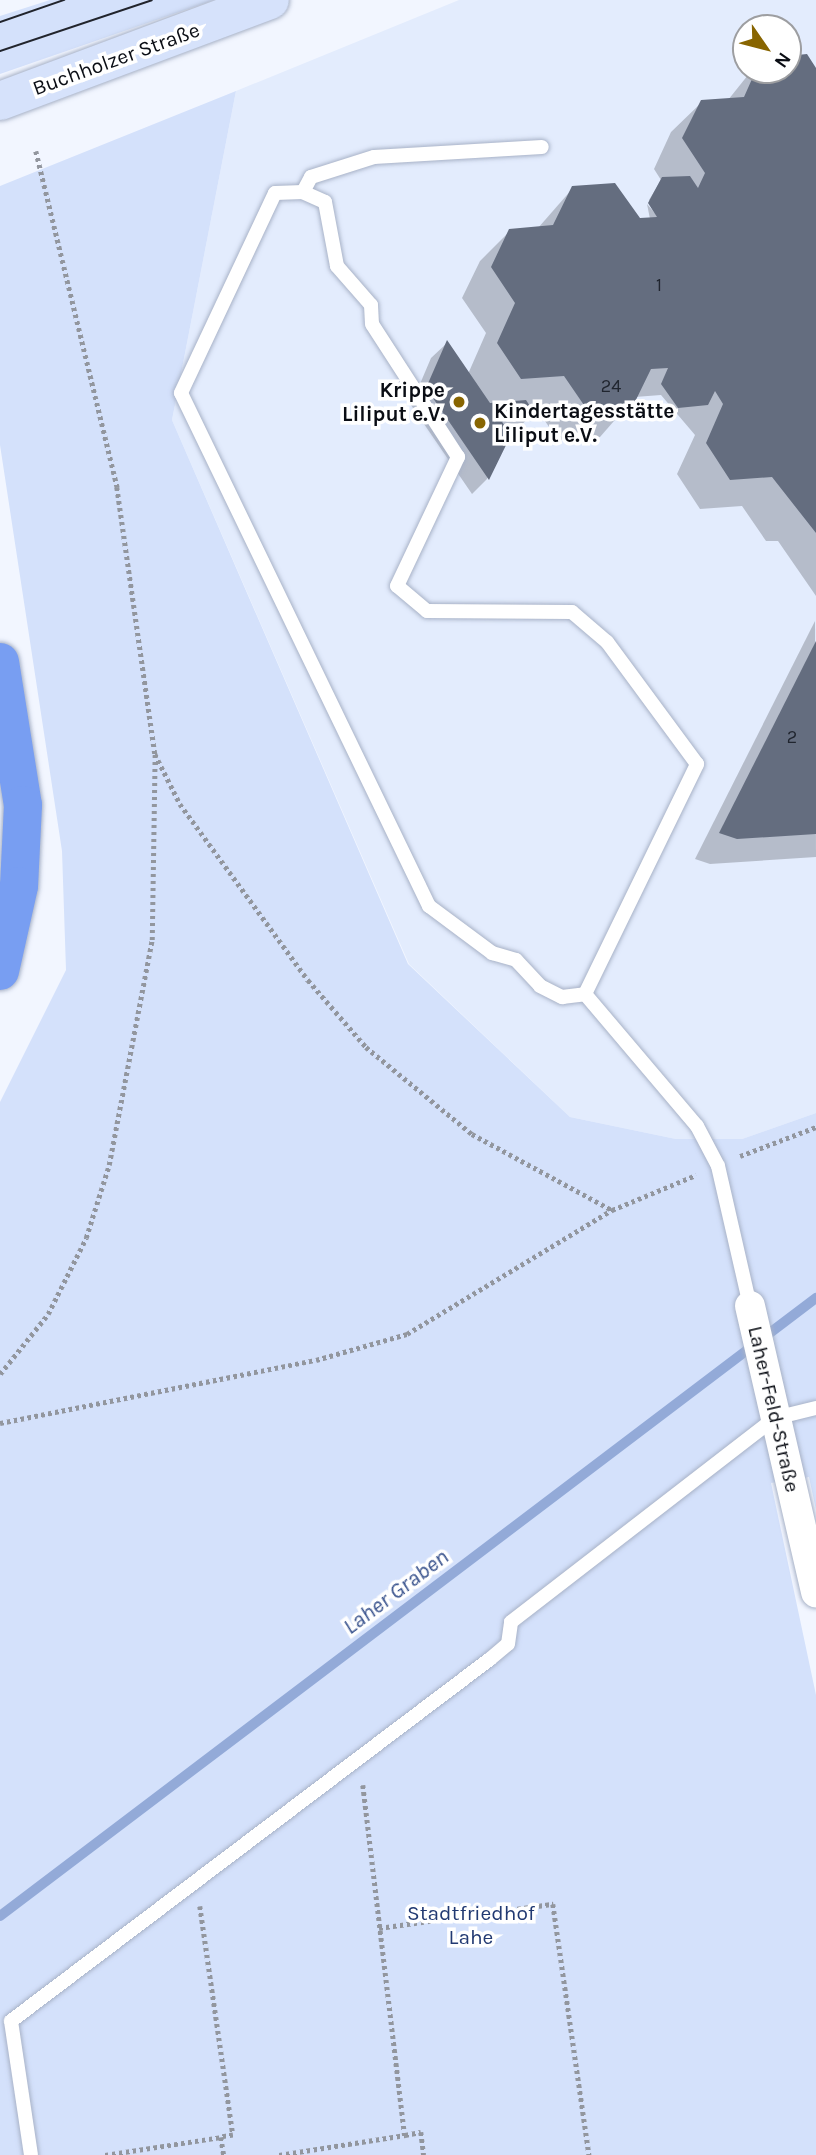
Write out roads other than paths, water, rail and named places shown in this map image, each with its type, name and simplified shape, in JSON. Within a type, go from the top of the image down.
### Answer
[{"type":"highway","points":[[0,662],[23,804],[19,886],[0,971]]},
{"type":"main road","name":"Buchholzer Straße","points":[[0,101],[270,0]]},
{"type":"street","name":"Laher-Feld-Straße","points":[[750,1306],[816,1593]]},
{"type":"lane","points":[[303,192],[311,177],[374,157],[542,147]]},
{"type":"lane","points":[[303,192],[325,202],[337,266],[366,297],[372,324],[458,457],[397,586],[427,611],[572,612],[607,642],[696,764],[585,994],[562,997],[540,986],[516,960],[492,953],[429,906],[181,393],[275,193],[303,192]]},
{"type":"lane","points":[[585,994],[697,1126],[718,1166],[750,1306]]},
{"type":"lane","points":[[31,2155],[11,2021],[360,1759],[508,1644],[511,1622],[775,1418],[816,1408]]},
{"type":"waterway","name":"Laher Graben","points":[[0,1916],[816,1298]]},
{"type":"tram line","points":[[0,22],[64,0]]},
{"type":"tram line","points":[[0,51],[152,0]]},
{"type":"place","name":"Krippe Liliput e.V.","points":[[459,402]]},
{"type":"place","name":"Kindertagesstätte Liliput e.V.","points":[[480,423]]},
{"type":"park label","name":"Stadtfriedhof Lahe","points":[[471,1925]]}]
